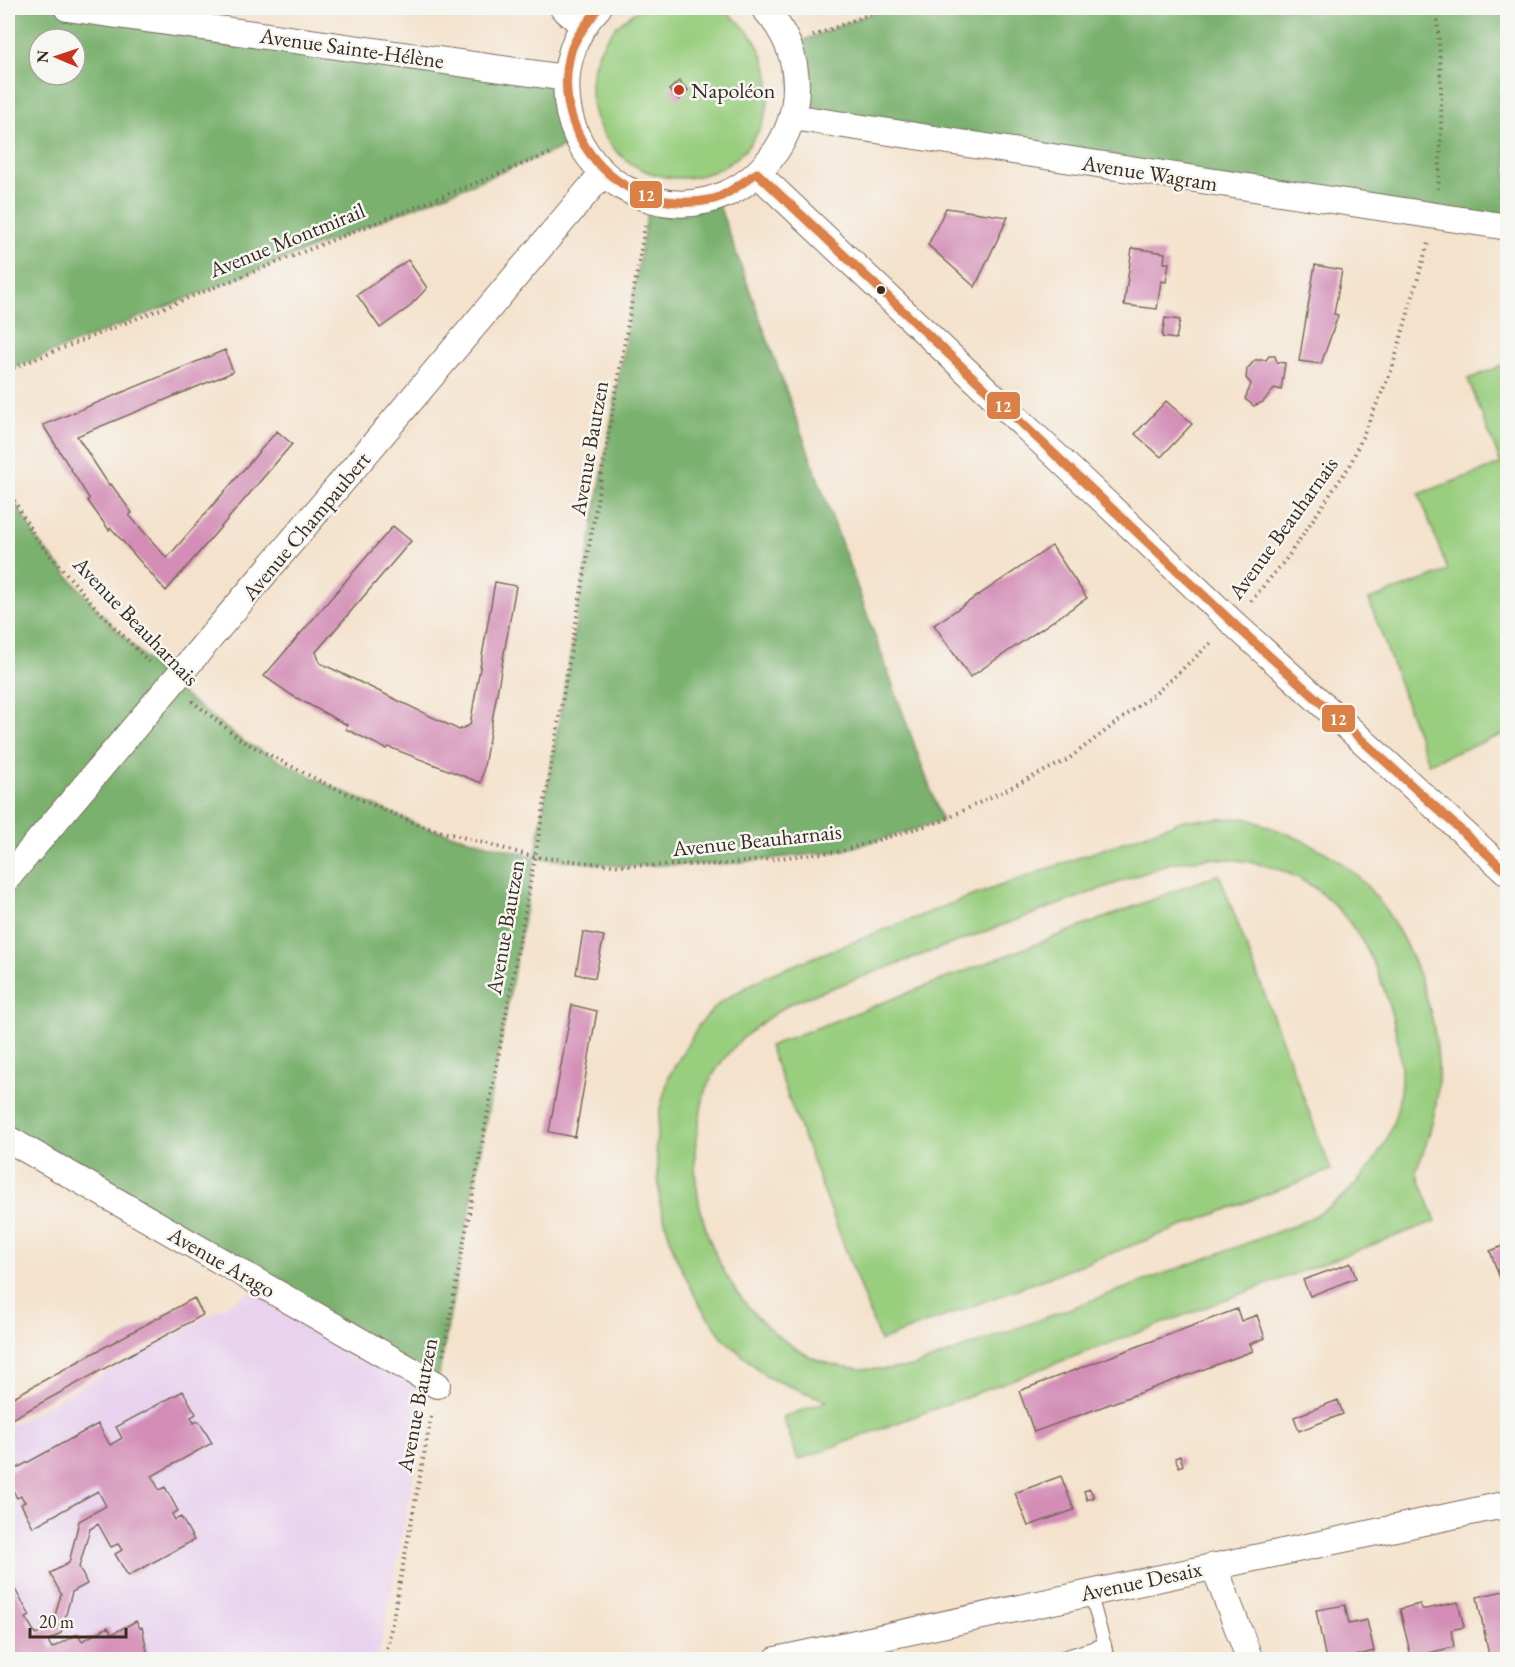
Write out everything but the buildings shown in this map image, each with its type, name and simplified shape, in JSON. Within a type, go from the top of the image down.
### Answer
[{"type":"street","name":"Avenue Sainte-Hélène","points":[[67,8],[566,78]]},
{"type":"street","points":[[563,8],[591,17],[572,50],[566,78],[568,109],[579,141],[603,173],[616,183],[650,199],[683,203],[708,200],[728,193],[757,173],[778,149],[792,117],[796,80],[789,46],[764,8]]},
{"type":"street","name":"Avenue Wagram","points":[[792,117],[1435,218],[1508,227]]},
{"type":"street","name":"Avenue Champaubert","points":[[8,877],[603,173]]},
{"type":"street","points":[[757,173],[1233,622],[1508,873]]},
{"type":"street","name":"Avenue Arago","points":[[8,1139],[437,1385]]},
{"type":"street","name":"Avenue Desaix","points":[[776,1659],[1508,1504]]},
{"type":"street","points":[[1214,1566],[1250,1659]]},
{"type":"lane","points":[[1090,1592],[1110,1659]]},
{"type":"lane","points":[[1057,1659],[1105,1644]]},
{"type":"path","points":[[789,46],[885,8]]},
{"type":"path","name":"Avenue Beauharnais","points":[[8,490],[37,540],[97,609],[171,685],[244,742],[326,784],[421,826],[535,857],[621,866],[726,864],[841,850],[942,821],[1067,760],[1157,692],[1233,622],[1287,558],[1350,465],[1392,369],[1435,218],[1442,143],[1441,53],[1436,8]]},
{"type":"path","name":"Avenue Montmirail","points":[[8,370],[579,141]]},
{"type":"path","name":"Avenue Bautzen","points":[[385,1659],[535,857],[650,199]]},
{"type":"shaded area","points":[[256,1289],[430,1390],[378,1659],[8,1659],[8,1427]]},
{"type":"green space","points":[[680,0],[714,7],[743,26],[762,55],[769,89],[762,123],[743,152],[714,171],[680,178],[646,171],[617,152],[598,123],[591,89],[598,55],[617,26],[646,7]]},
{"type":"green space","points":[[8,8],[67,8],[566,78],[579,141],[8,370]]},
{"type":"green space","points":[[885,8],[1507,8],[1507,227],[792,117],[789,46]]},
{"type":"green space","points":[[716,197],[942,821],[841,851],[726,864],[621,866],[535,858],[437,1385],[8,1139],[8,490],[37,540],[97,609],[171,685],[244,742],[326,784],[421,826],[535,857],[650,199]]},
{"type":"green space","points":[[1507,364],[1507,733],[1428,763],[1369,600],[1448,571],[1419,494],[1501,464],[1468,379]]},
{"type":"green space","points":[[1245,818],[1298,838],[1347,867],[1367,886],[1385,910],[1415,965],[1426,995],[1438,1055],[1436,1106],[1416,1171],[1436,1221],[798,1460],[783,1417],[827,1401],[767,1377],[723,1338],[699,1304],[675,1255],[660,1204],[656,1146],[660,1109],[669,1076],[699,1025],[720,1002],[766,976],[958,901],[1184,820]],"holes":[[[1207,858],[1246,861],[1283,871],[1321,893],[1334,904],[1355,931],[1379,976],[1397,1036],[1401,1081],[1398,1105],[1381,1149],[1352,1187],[1334,1203],[1293,1226],[912,1367],[860,1369],[821,1361],[780,1337],[754,1313],[732,1285],[716,1254],[703,1220],[696,1186],[695,1150],[705,1092],[723,1060],[743,1038],[766,1019],[791,1003],[1171,863]]]},
{"type":"green space","points":[[1219,874],[1331,1170],[880,1341],[769,1046]]},
{"type":"transit line","name":"12","points":[[598,8],[573,45],[567,83],[571,114],[582,142],[600,166],[623,184],[651,197],[681,202],[714,199],[757,173],[1233,623],[1508,873]]},
{"type":"place","name":"Napoléon","points":[[679,90]]}]
